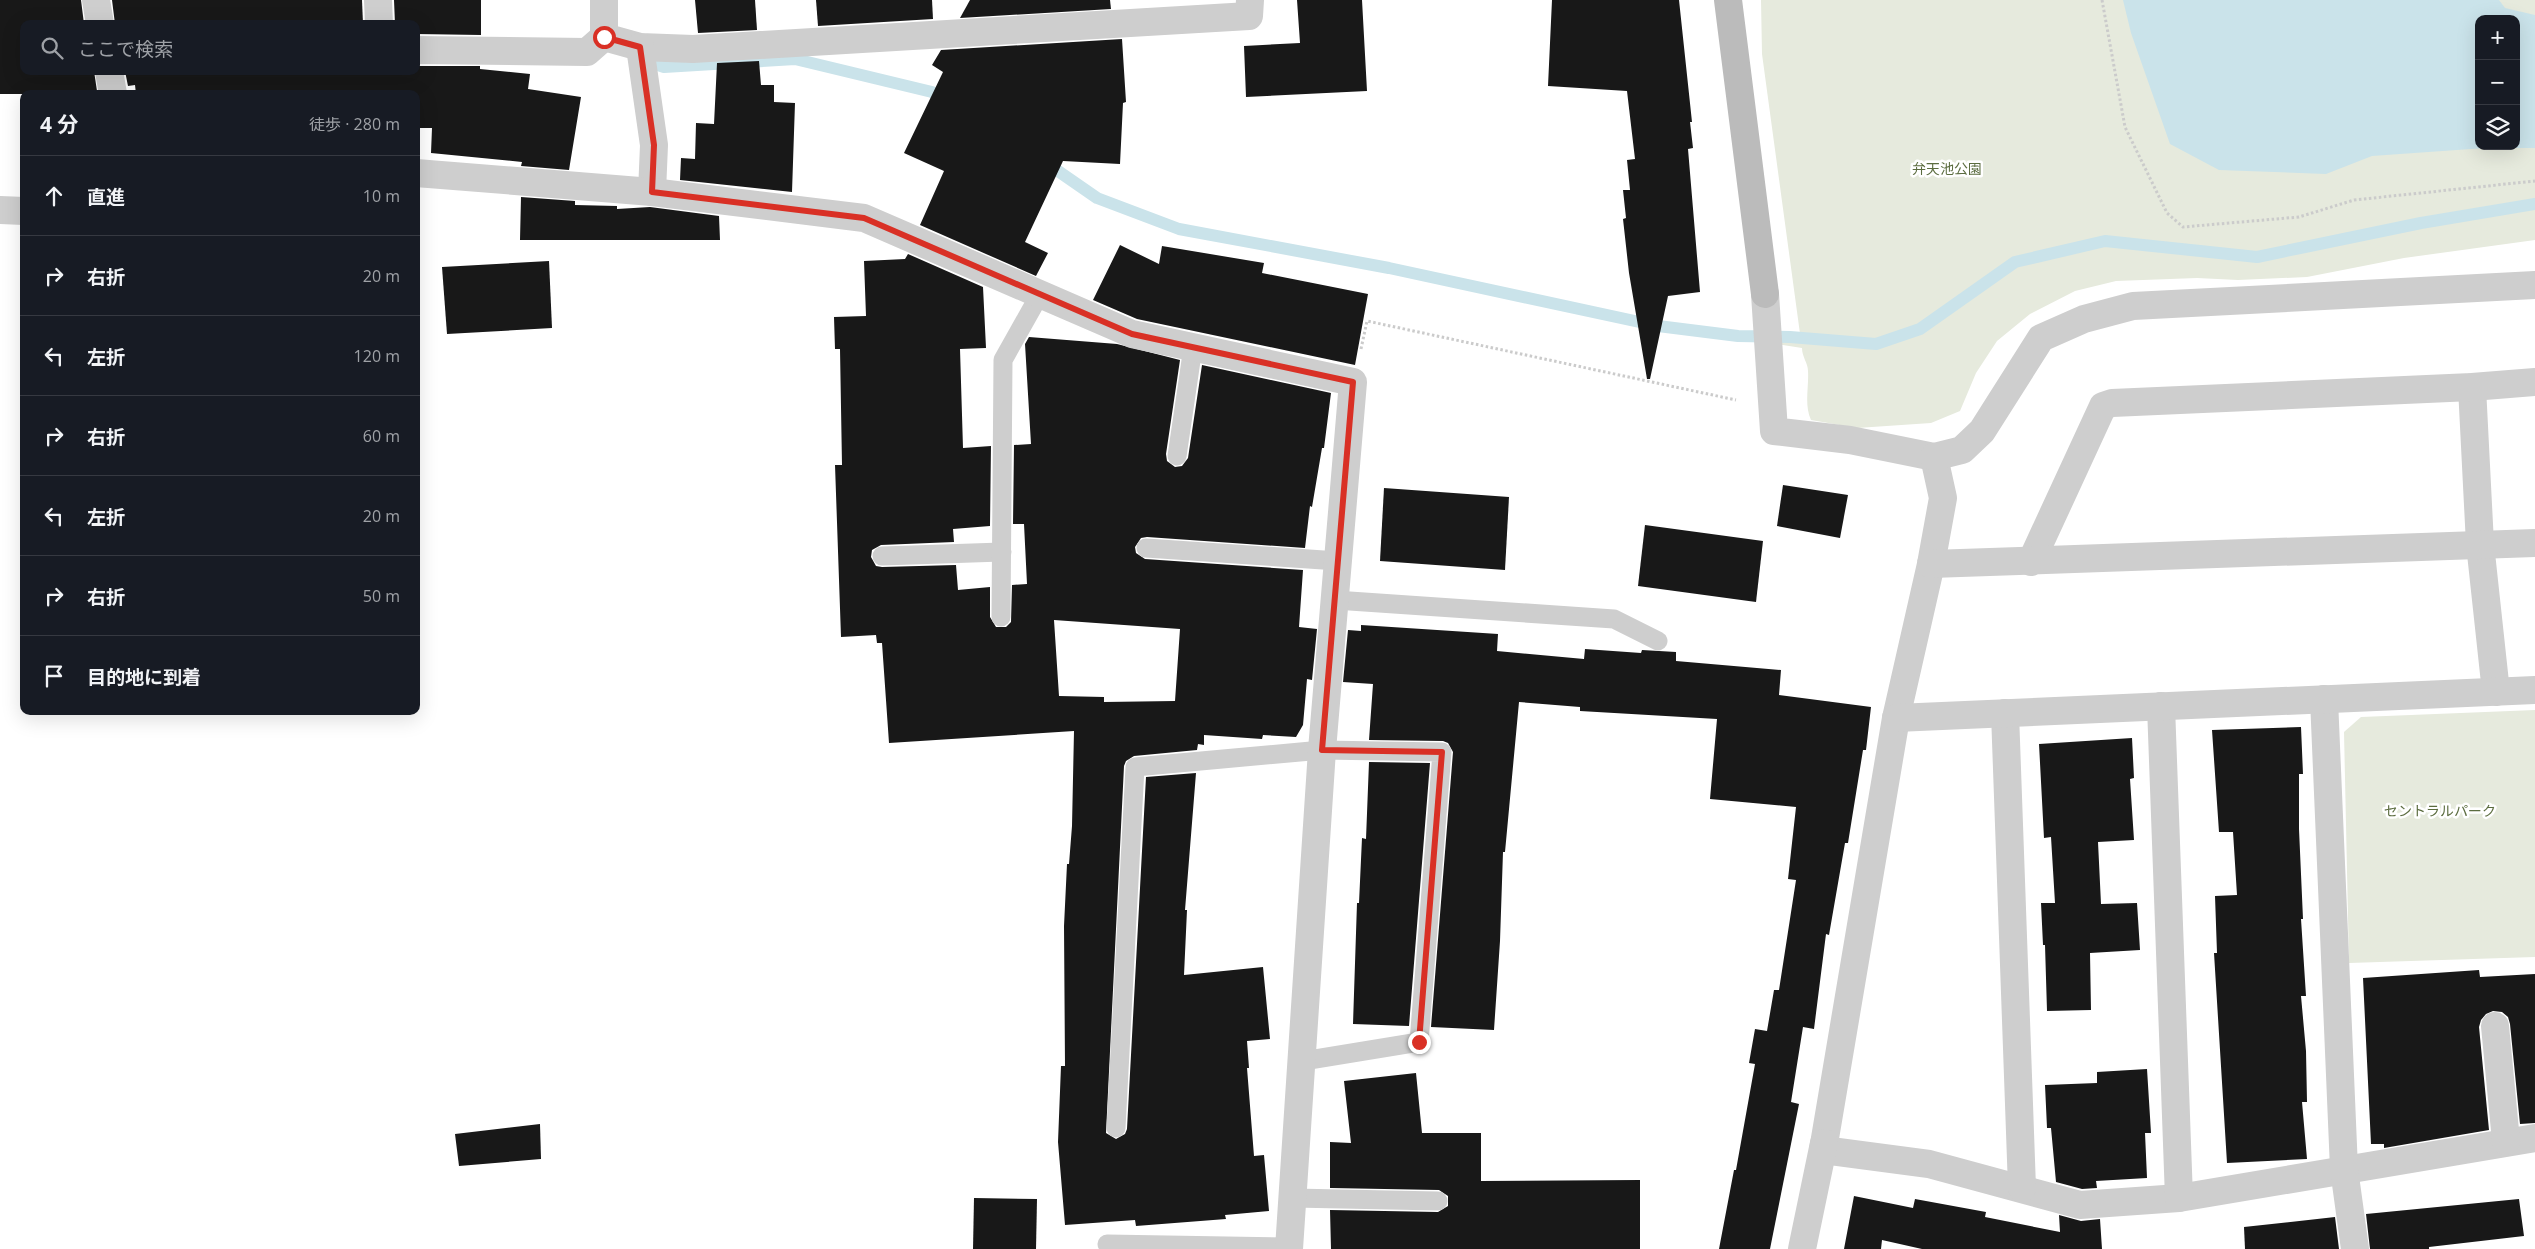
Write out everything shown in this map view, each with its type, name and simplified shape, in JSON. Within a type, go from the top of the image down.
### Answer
[{"type":"street","points":[[96,0],[99,20]]},
{"type":"street","points":[[378,0],[379,20]]},
{"type":"street","points":[[420,50],[587,52],[604,37],[604,0]]},
{"type":"street","points":[[604,37],[640,47],[692,49],[1249,16],[1250,0]]},
{"type":"street","points":[[1728,0],[1765,294],[1774,431],[1850,440],[1934,457],[1962,450],[1982,431],[2041,338],[2084,319],[2133,306],[2535,285]]},
{"type":"street","points":[[640,47],[654,145],[652,192]]},
{"type":"street","points":[[110,75],[112,90]]},
{"type":"street","points":[[420,172],[652,192],[864,218],[1132,334],[1353,382],[1322,750],[1303,1060],[1289,1248]]},
{"type":"street","points":[[0,210],[20,211]]},
{"type":"street","points":[[2031,562],[2103,406],[2112,403],[2472,387],[2535,382]]},
{"type":"street","points":[[2472,387],[2480,544],[2496,692]]},
{"type":"street","points":[[1934,457],[1942,498],[1931,564],[1896,718],[1823,1150],[1929,1164],[2080,1205],[2178,1198],[2506,1141],[2535,1138]]},
{"type":"street","points":[[1931,564],[2535,543]]},
{"type":"street","points":[[1896,718],[2535,690]]},
{"type":"street","points":[[2324,699],[2344,1169],[2355,1249]]},
{"type":"street","points":[[2161,706],[2178,1198]]},
{"type":"street","points":[[2005,713],[2022,1188]]},
{"type":"street","points":[[2495,1026],[2506,1141]]},
{"type":"street","points":[[1802,1249],[1824,1143]]},
{"type":"lane","points":[[1001,617],[1003,360],[1040,294]]},
{"type":"lane","points":[[1177,456],[1193,347]]},
{"type":"lane","points":[[1146,548],[1338,561]]},
{"type":"lane","points":[[882,556],[1002,552]]},
{"type":"lane","points":[[1335,600],[1614,619],[1658,641]]},
{"type":"lane","points":[[1116,1128],[1135,767],[1322,750],[1442,752],[1419,1042],[1303,1060]]},
{"type":"lane","points":[[1293,1198],[1438,1201]]},
{"type":"lane","points":[[1107,1244],[1289,1248]]},
{"type":"path","points":[[2102,0],[2126,127],[2167,213],[2183,227],[2299,217],[2354,200],[2535,181]]},
{"type":"path","points":[[1352,392],[1367,321],[1744,401]]},
{"type":"green space","name":"弁天池公園","points":[[1761,0],[2535,0],[2535,240],[2404,258],[2307,277],[2238,280],[2197,278],[2116,281],[2075,291],[2030,314],[1997,341],[1976,373],[1960,411],[1931,423],[1857,428],[1811,420],[1807,402],[1808,368],[1802,348],[1673,328],[1801,341],[1762,54]]},
{"type":"green space","name":"セントラルパーク","points":[[2535,710],[2535,957],[2349,963],[2344,732],[2361,717]]},
{"type":"water","points":[[2123,0],[2499,0],[2505,8],[2535,15],[2535,148],[2520,148],[2520,15],[2475,15],[2475,149],[2372,156],[2326,174],[2219,170],[2170,144],[2131,33]]},
{"type":"building","points":[[0,0],[81,0],[84,20],[20,20],[20,75],[95,75],[97,90],[20,90],[20,94],[0,94]]},
{"type":"building","points":[[112,0],[362,0],[363,20],[114,20]]},
{"type":"building","points":[[394,0],[481,0],[481,35],[420,34],[420,20],[395,20]]},
{"type":"building","points":[[695,0],[755,0],[757,30],[698,33]]},
{"type":"building","points":[[816,0],[932,0],[933,19],[818,26]]},
{"type":"building","points":[[970,0],[1110,0],[1111,9],[960,18]]},
{"type":"building","points":[[1297,0],[1362,0],[1367,91],[1246,97],[1244,46],[1300,43]]},
{"type":"building","points":[[1552,0],[1679,0],[1692,122],[1690,122],[1693,148],[1688,149],[1700,292],[1668,296],[1650,379],[1647,379],[1629,273],[1623,219],[1626,218],[1623,190],[1630,190],[1627,160],[1635,159],[1627,91],[1548,86]]},
{"type":"building","points":[[1122,39],[1126,102],[1123,103],[1120,164],[1063,161],[1025,242],[1048,253],[1036,276],[920,225],[944,171],[904,153],[943,72],[932,65],[941,50]]},
{"type":"building","points":[[759,61],[761,85],[774,85],[774,102],[795,103],[792,192],[680,180],[681,158],[695,159],[696,123],[714,124],[717,63]]},
{"type":"building","points":[[420,66],[480,66],[480,69],[530,74],[528,89],[581,97],[569,170],[521,166],[522,162],[431,153],[432,128],[420,128],[420,90],[136,90],[135,85],[128,86],[126,75],[420,75]]},
{"type":"building","points":[[521,197],[575,201],[575,205],[617,206],[617,209],[650,207],[719,216],[720,240],[520,240]]},
{"type":"building","points":[[1120,245],[1159,264],[1162,246],[1264,263],[1262,273],[1368,294],[1355,365],[1137,319],[1093,300]]},
{"type":"building","points":[[908,254],[983,287],[986,348],[960,349],[963,448],[991,446],[990,526],[953,529],[954,542],[881,545],[872,550],[871,557],[876,566],[882,567],[956,565],[958,590],[990,587],[990,617],[996,627],[1006,627],[1011,622],[1012,585],[1027,584],[1024,524],[1013,524],[1014,445],[1031,444],[1025,344],[1029,337],[1117,344],[1180,360],[1166,454],[1167,461],[1175,467],[1182,466],[1188,458],[1202,365],[1331,393],[1324,448],[1322,448],[1312,507],[1310,506],[1305,548],[1147,537],[1141,538],[1135,547],[1136,553],[1145,559],[1303,570],[1299,627],[1317,629],[1312,680],[1307,679],[1303,725],[1296,737],[1263,735],[1262,739],[1204,735],[1204,745],[1198,744],[1197,750],[1134,756],[1126,761],[1124,766],[1106,1133],[1116,1139],[1125,1134],[1127,1129],[1146,777],[1196,773],[1185,910],[1187,910],[1184,975],[1263,967],[1270,1039],[1247,1041],[1249,1068],[1247,1068],[1254,1156],[1264,1155],[1269,1211],[1225,1215],[1226,1219],[1136,1226],[1135,1220],[1065,1225],[1058,1142],[1061,1066],[1065,1066],[1064,926],[1067,864],[1069,864],[1072,826],[1074,731],[889,743],[882,643],[877,643],[876,635],[841,637],[835,465],[842,465],[840,349],[835,349],[834,317],[866,316],[864,261],[905,259]],"holes":[[[1054,620],[1180,629],[1175,701],[1104,702],[1104,697],[1059,696]]]},
{"type":"building","points":[[549,261],[552,328],[447,334],[442,267]]},
{"type":"building","points":[[1783,485],[1848,495],[1840,538],[1777,526]]},
{"type":"building","points":[[1384,488],[1509,497],[1505,570],[1380,561]]},
{"type":"building","points":[[1645,525],[1763,541],[1756,602],[1638,586]]},
{"type":"building","points":[[1361,625],[1498,634],[1497,651],[1584,659],[1585,649],[1641,653],[1642,650],[1676,652],[1676,661],[1781,670],[1779,695],[1871,707],[1866,750],[1863,750],[1848,843],[1845,843],[1829,935],[1826,934],[1814,1029],[1803,1027],[1791,1102],[1799,1104],[1770,1249],[1719,1249],[1734,1170],[1736,1170],[1755,1064],[1749,1063],[1755,1029],[1767,1031],[1774,990],[1779,990],[1796,880],[1788,879],[1796,807],[1710,799],[1717,719],[1580,711],[1580,707],[1519,702],[1505,852],[1503,852],[1494,1030],[1431,1027],[1453,752],[1448,743],[1443,741],[1369,740],[1373,684],[1343,682],[1348,630],[1361,631]]},
{"type":"building","points":[[2301,727],[2303,774],[2299,774],[2299,829],[2303,919],[2301,919],[2306,996],[2301,996],[2306,1051],[2307,1102],[2302,1102],[2307,1159],[2227,1163],[2214,953],[2217,953],[2215,896],[2237,895],[2233,832],[2219,832],[2212,730]]},
{"type":"building","points":[[2132,738],[2134,778],[2130,779],[2134,840],[2098,842],[2101,904],[2137,903],[2140,950],[2090,953],[2091,1010],[2047,1011],[2045,945],[2043,945],[2041,903],[2055,903],[2051,837],[2044,838],[2039,744]]},
{"type":"building","points":[[1369,762],[1430,763],[1409,1026],[1353,1024],[1357,903],[1359,903],[1362,838],[1366,839]]},
{"type":"building","points":[[2479,970],[2480,977],[2535,974],[2535,1123],[2520,1124],[2510,1024],[2508,1017],[2502,1012],[2493,1011],[2486,1014],[2481,1020],[2479,1027],[2489,1130],[2384,1148],[2384,1144],[2371,1144],[2363,978]]},
{"type":"building","points":[[2147,1069],[2151,1133],[2145,1133],[2147,1178],[2096,1181],[2097,1188],[2082,1189],[2056,1182],[2051,1128],[2047,1128],[2045,1085],[2097,1083],[2097,1072]]},
{"type":"building","points":[[1416,1073],[1422,1133],[1481,1133],[1481,1181],[1640,1180],[1640,1249],[1331,1249],[1330,1210],[1438,1212],[1448,1206],[1448,1196],[1439,1190],[1330,1188],[1330,1142],[1351,1143],[1344,1081]]},
{"type":"building","points":[[540,1124],[541,1159],[459,1166],[455,1134]]},
{"type":"building","points":[[1854,1196],[1913,1208],[1915,1199],[1986,1212],[1985,1217],[2060,1232],[2059,1215],[2081,1221],[2100,1219],[2102,1249],[1922,1249],[1882,1240],[1881,1249],[1844,1249]]},
{"type":"building","points":[[974,1198],[1037,1199],[1036,1249],[973,1249]]},
{"type":"building","points":[[2519,1199],[2524,1236],[2429,1247],[2429,1249],[2370,1249],[2366,1214]]},
{"type":"building","points":[[2335,1217],[2339,1249],[2245,1249],[2244,1227]]},
{"type":"waterway","points":[[640,59],[664,67],[795,59],[932,92],[947,101]]},
{"type":"waterway","points":[[1045,162],[1097,198],[1179,229],[1389,268],[1658,326],[1738,336],[1790,337],[1876,344],[1920,329],[2015,262],[2105,241],[2257,257],[2421,223],[2535,204]]},
{"type":"route","points":[[604,37],[640,47],[654,145],[652,192],[864,218],[1132,334],[1353,382],[1322,750],[1442,752],[1419,1042]]}]
